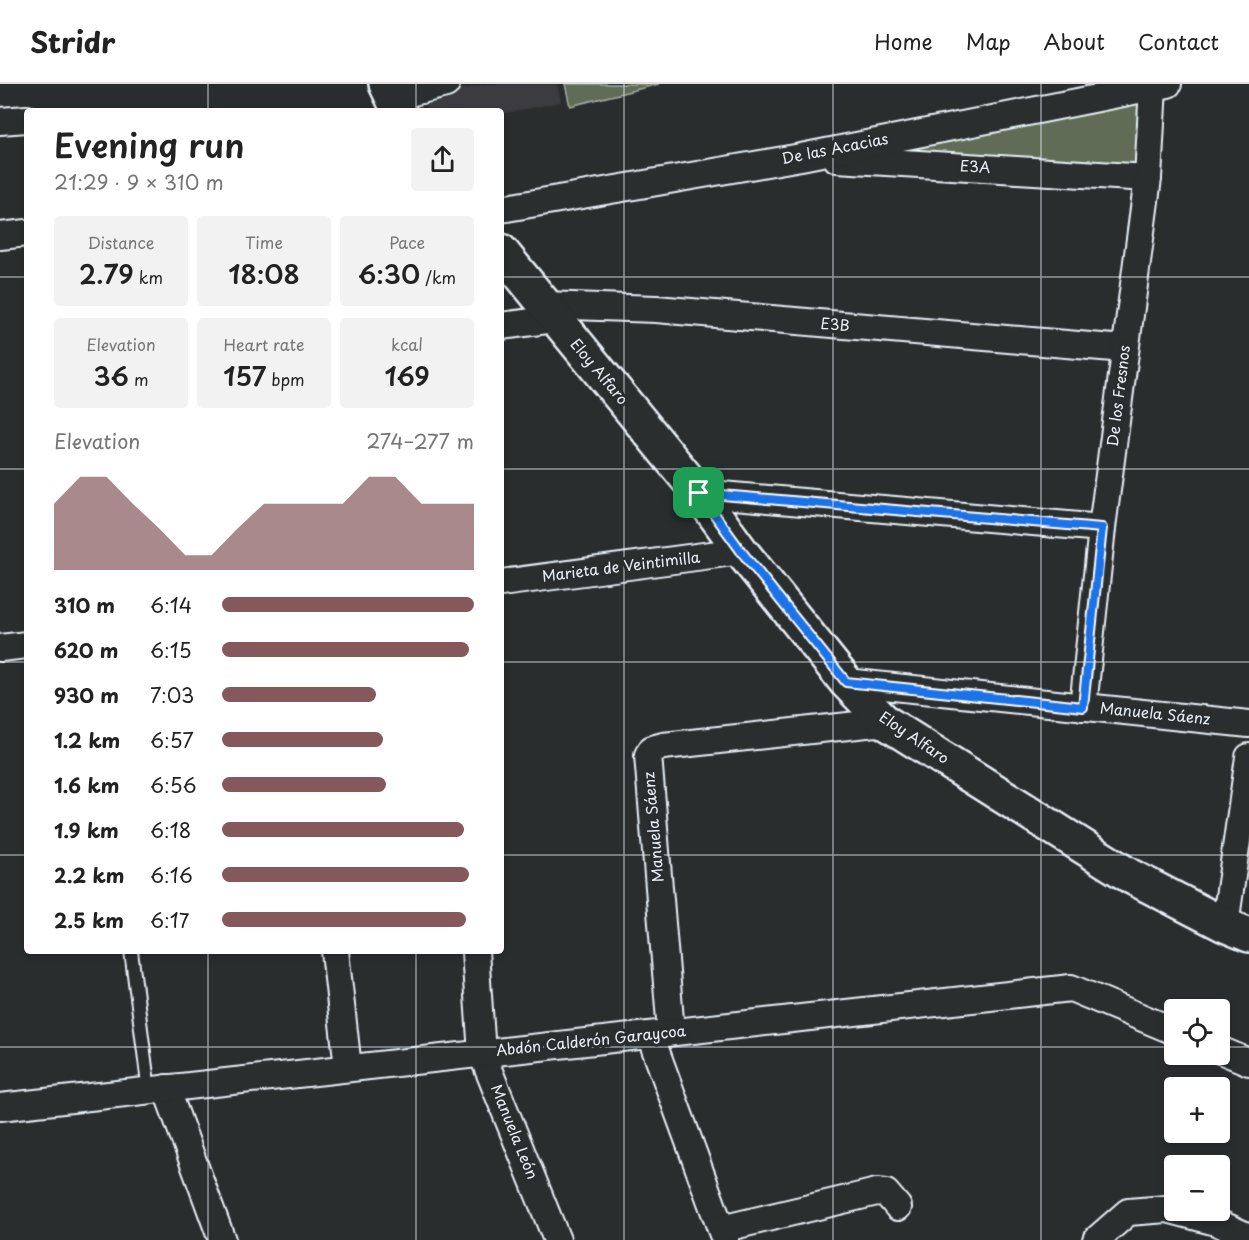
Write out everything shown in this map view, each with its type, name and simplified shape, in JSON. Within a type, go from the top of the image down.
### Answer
[{"type":"street","points":[[393,97],[446,84]]},
{"type":"street","name":"De las Acacias","points":[[504,208],[801,157],[1161,85]]},
{"type":"street","name":"De los Fresnos","points":[[1083,707],[1102,528],[1161,85]]},
{"type":"street","points":[[0,122],[24,119]]},
{"type":"street","name":"E3A","points":[[801,157],[1148,178]]},
{"type":"street","points":[[0,236],[24,233]]},
{"type":"street","name":"Eloy Alfaro","points":[[504,255],[699,493],[741,551],[846,682],[885,722],[1130,876],[1237,930]]},
{"type":"street","name":"E3B","points":[[504,325],[550,312],[656,309],[1125,349]]},
{"type":"street","points":[[699,493],[1102,528]]},
{"type":"street","name":"Marieta de Veintimilla","points":[[504,583],[741,551]]},
{"type":"street","points":[[0,648],[24,645]]},
{"type":"street","name":"Manuela Sáenz","points":[[846,682],[1249,724]]},
{"type":"street","name":"Manuela Sáenz","points":[[723,1234],[660,1034],[648,755],[652,749],[663,746],[885,722]]},
{"type":"street","points":[[1237,930],[1249,757]]},
{"type":"street","points":[[335,954],[348,1068]]},
{"type":"street","name":"Manuela León","points":[[475,954],[482,1054],[557,1240]]},
{"type":"street","name":"Abdón Calderón Garaycoa","points":[[0,1107],[1071,988],[1164,1027]]},
{"type":"street","points":[[1230,1054],[1249,1062]]},
{"type":"street","points":[[158,1090],[222,1240]]},
{"type":"street","points":[[723,1234],[877,1192],[886,1193],[898,1207]]},
{"type":"street","points":[[1096,1240],[1128,1212],[1167,1209],[1219,1231],[1249,1237]]},
{"type":"lane","points":[[132,954],[158,1090]]},
{"type":"shaded area","points":[[486,84],[557,84],[561,102],[504,113],[504,108],[427,108],[422,98]]},
{"type":"green space","points":[[565,84],[659,84],[570,106]]},
{"type":"green space","points":[[1147,93],[1144,172],[846,153]]},
{"type":"route","points":[[699,493],[1102,528],[1083,707],[846,682],[741,551],[699,493]]}]
